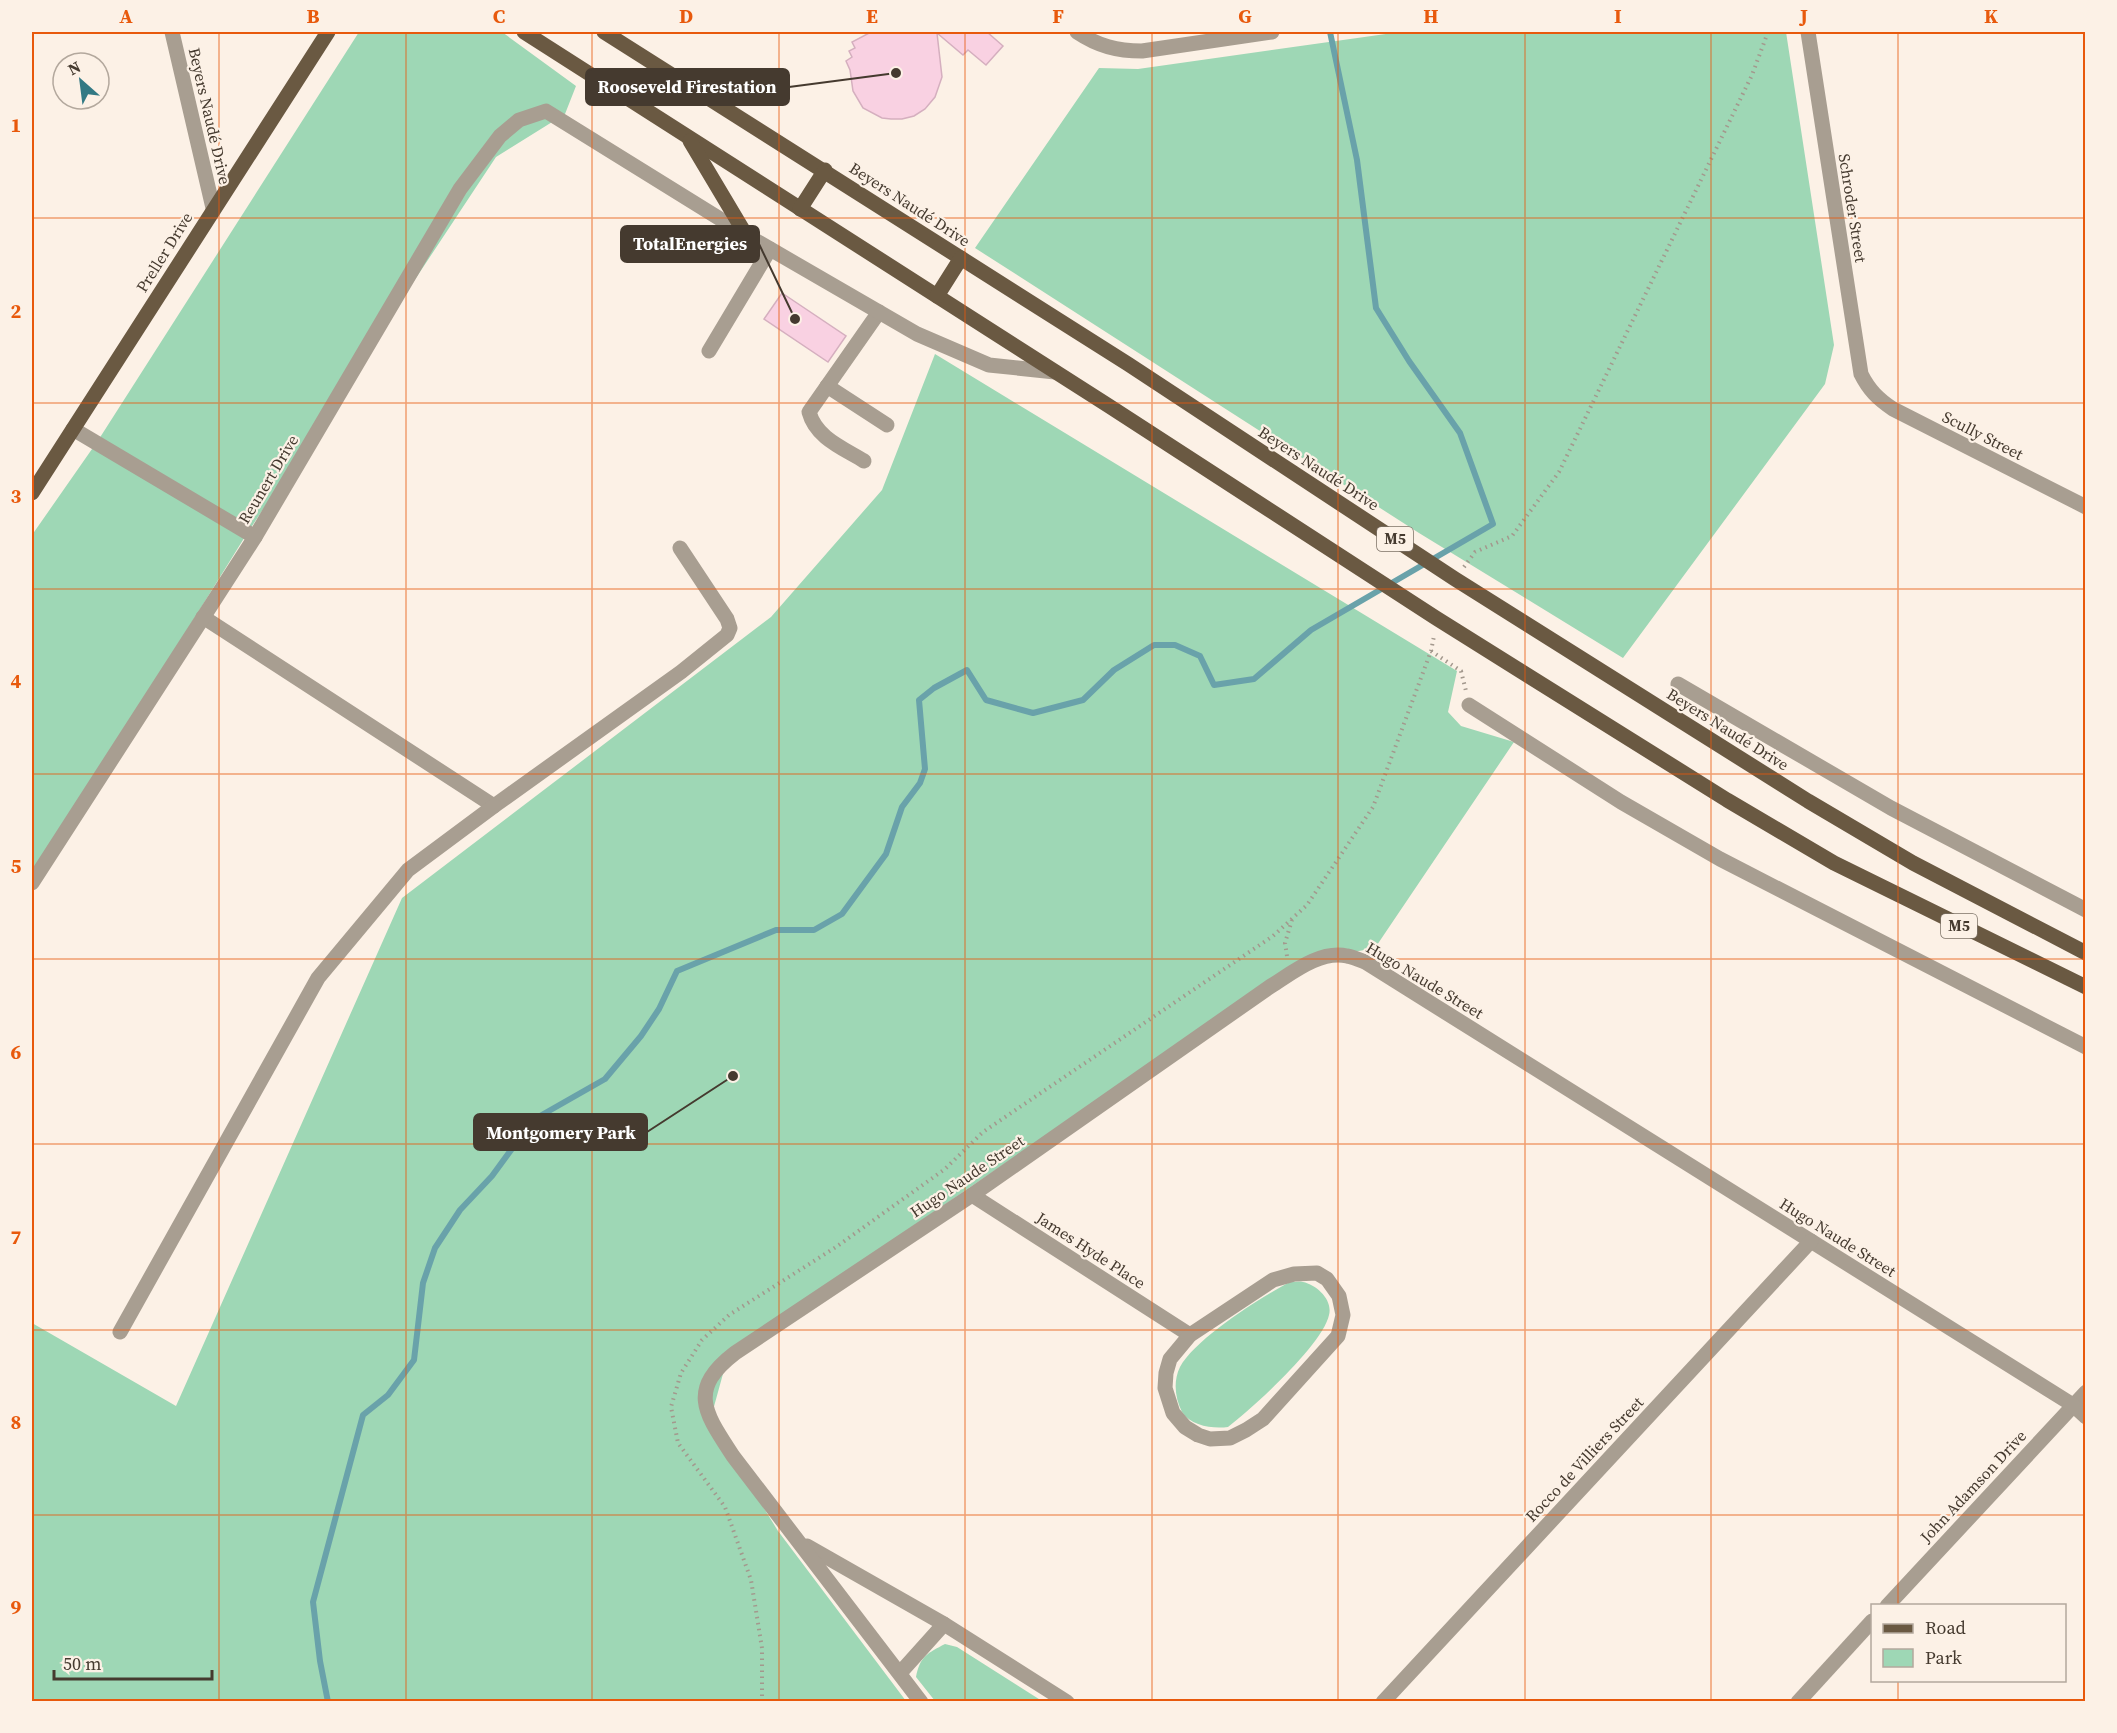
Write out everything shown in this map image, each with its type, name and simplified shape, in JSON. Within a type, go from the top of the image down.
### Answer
[{"type":"main road","name":"Preller Drive","points":[[32,493],[327,32]]},
{"type":"main road","name":"M5","points":[[524,32],[1437,618],[1717,794],[1834,863],[2085,987]]},
{"type":"main road","name":"Beyers Naudé Drive","points":[[604,32],[1138,370],[1455,579],[1808,801],[1913,862],[2085,953]]},
{"type":"main road","points":[[689,138],[746,235]]},
{"type":"main road","points":[[800,210],[825,170]]},
{"type":"main road","points":[[937,296],[961,258]]},
{"type":"street","name":"Beyers Naudé Drive","points":[[172,32],[213,208]]},
{"type":"street","points":[[1077,32],[1110,49],[1142,51],[1272,32]]},
{"type":"street","name":"Schroder Street","points":[[1808,32],[1861,374],[1868,388]]},
{"type":"street","name":"Reunert Drive","points":[[32,883],[255,537],[460,189],[500,136],[519,120],[546,111],[746,235]]},
{"type":"street","points":[[746,235],[917,334],[989,365],[1055,372]]},
{"type":"street","points":[[709,351],[770,249]]},
{"type":"street","points":[[864,461],[820,433],[809,412],[879,312]]},
{"type":"street","points":[[827,386],[887,425]]},
{"type":"street","name":"Scully Street","points":[[1868,388],[1879,400],[1893,409],[2085,507]]},
{"type":"street","points":[[73,429],[255,537]]},
{"type":"street","points":[[120,1332],[318,978],[408,870],[681,672],[727,635],[730,628],[728,619],[680,548]]},
{"type":"street","points":[[203,617],[494,806]]},
{"type":"street","name":"Beyers Naudé Drive","points":[[1678,684],[1891,808],[2085,910]]},
{"type":"street","points":[[1469,705],[1621,802],[1720,859],[2085,1047]]},
{"type":"street","name":"Hugo Naude Street","points":[[800,1542],[733,1456],[714,1427],[707,1411],[706,1386],[711,1375],[720,1365],[972,1195],[1289,975],[1315,960],[1331,956],[1346,955],[1365,962],[2073,1405],[2085,1417]]},
{"type":"street","name":"James Hyde Place","points":[[972,1195],[1190,1335]]},
{"type":"street","name":"Rocco de Villiers Street","points":[[1383,1701],[1811,1240]]},
{"type":"street","points":[[1317,1273],[1327,1280],[1339,1296],[1343,1315],[1338,1336],[1263,1419],[1230,1438],[1210,1439],[1198,1436],[1185,1427],[1173,1413],[1167,1399],[1166,1372],[1170,1359],[1190,1335],[1273,1280],[1294,1274],[1317,1273]]},
{"type":"street","name":"John Adamson Drive","points":[[1888,1604],[2085,1392]]},
{"type":"street","points":[[800,1542],[944,1624],[1067,1701]]},
{"type":"street","points":[[800,1542],[921,1701]]},
{"type":"street","points":[[1798,1701],[1871,1622]]},
{"type":"street","points":[[900,1673],[944,1624]]},
{"type":"path","points":[[1455,579],[1475,552],[1512,536],[1559,472],[1748,86],[1768,32]]},
{"type":"path","points":[[1437,618],[1431,651],[1461,671],[1469,705]]},
{"type":"path","points":[[1289,975],[1285,943],[1292,918]]},
{"type":"green space","points":[[359,32],[502,32],[576,86],[565,114],[496,157],[246,535],[32,880],[32,535],[99,439]]},
{"type":"green space","points":[[1400,32],[1786,32],[1834,345],[1825,384],[1623,658],[1419,533],[975,248],[1099,68],[1138,69]]},
{"type":"green space","points":[[935,354],[1457,671],[1448,712],[1461,726],[1514,742],[1375,948],[1300,962],[729,1352],[710,1421],[778,1531],[906,1701],[32,1701],[32,1323],[176,1406],[402,898],[771,617],[882,490]]},
{"type":"green space","points":[[1290,1282],[1301,1282],[1314,1286],[1329,1304],[1329,1315],[1314,1342],[1286,1375],[1228,1427],[1209,1427],[1191,1421],[1182,1412],[1178,1401],[1176,1378],[1180,1367],[1199,1344],[1214,1332]]},
{"type":"green space","points":[[945,1644],[957,1647],[1042,1701],[935,1701],[916,1677],[922,1660]]},
{"type":"building","points":[[871,32],[987,32],[1003,46],[986,65],[968,50],[963,55],[937,33],[942,77],[935,97],[925,109],[914,116],[891,119],[882,118],[863,108],[853,91],[850,70],[846,61],[852,57],[849,51],[855,48],[852,42]]},
{"type":"building","points":[[782,293],[846,336],[828,362],[764,319]]},
{"type":"waterway","points":[[328,1702],[320,1661],[313,1602],[363,1415],[388,1395],[414,1360],[423,1283],[435,1248],[460,1210],[492,1176],[533,1120],[605,1079],[641,1036],[659,1009],[677,971],[776,930],[814,930],[842,914],[886,854],[902,807],[920,783],[925,769],[919,700],[934,688],[967,670],[986,700],[1033,713],[1083,700],[1114,670],[1154,645],[1175,645],[1200,656],[1214,685],[1254,679],[1311,630],[1493,524],[1460,433],[1409,361],[1376,308],[1357,160],[1330,32]]},
{"type":"place","name":"Rooseveld Firestation","points":[[896,73]]},
{"type":"place","name":"TotalEnergies","points":[[795,319]]},
{"type":"place","name":"Montgomery Park","points":[[733,1076]]}]
